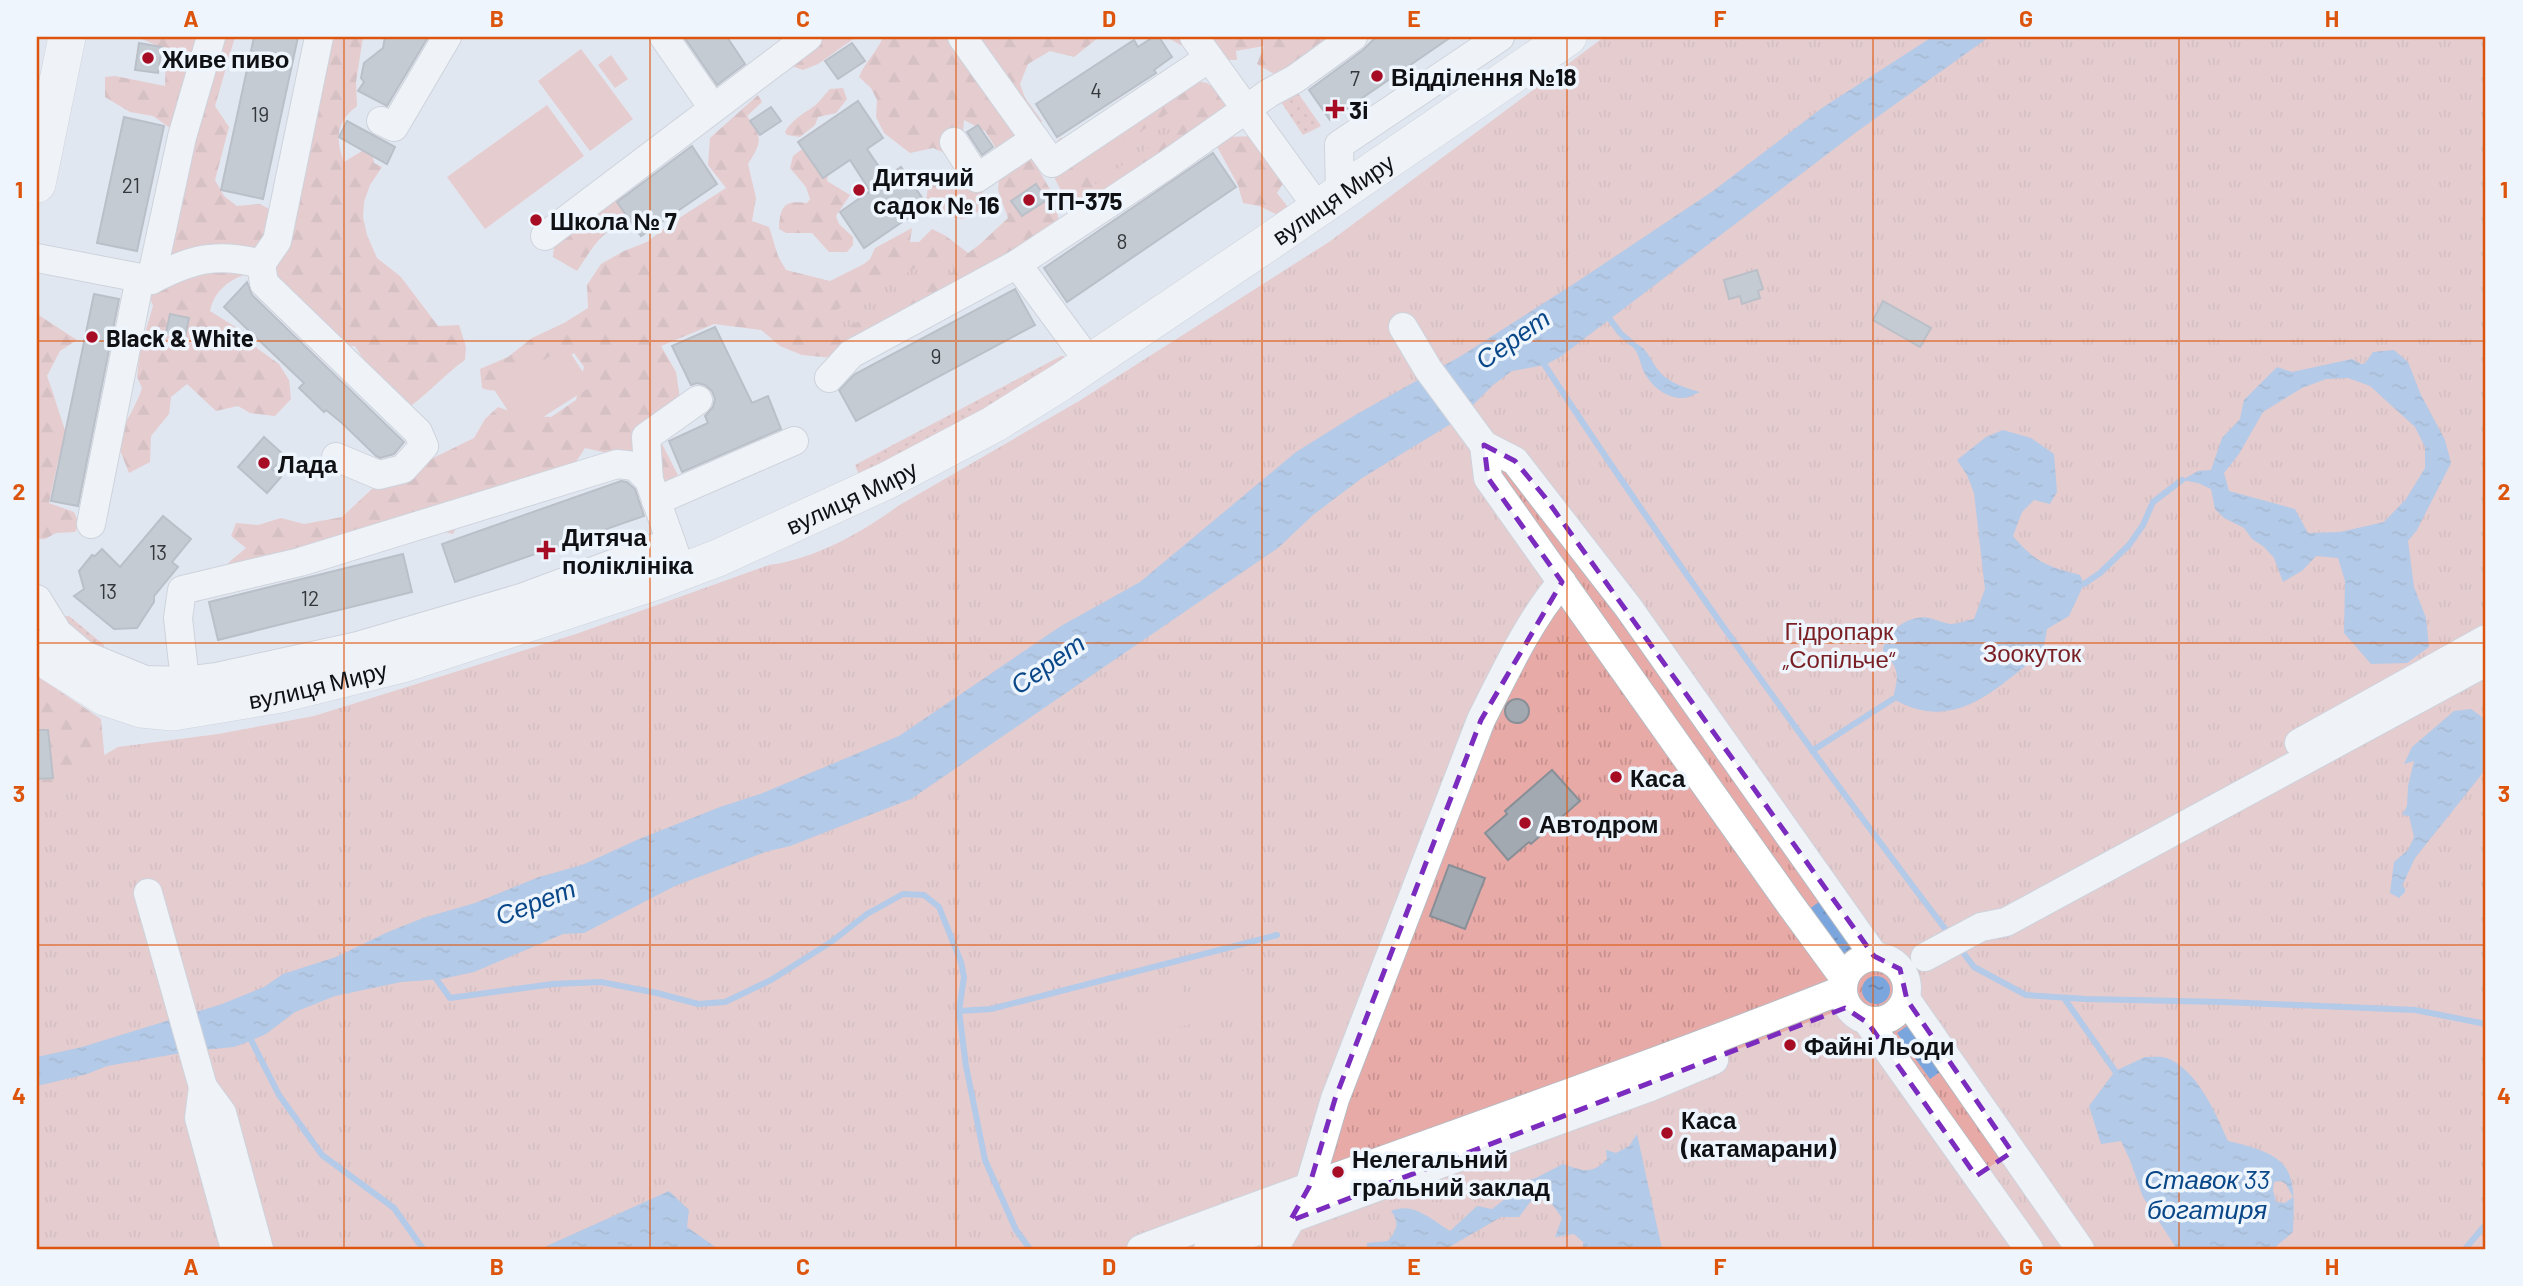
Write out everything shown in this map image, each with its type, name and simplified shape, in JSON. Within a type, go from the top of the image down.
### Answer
[{"type":"main road","points":[[37,184],[67,37]]},
{"type":"main road","name":"вулиця Миру","points":[[43,655],[105,697],[141,709],[173,712],[281,694],[406,663],[676,557],[772,535],[886,481],[993,424],[1090,363],[1329,201],[1555,43]]},
{"type":"street","points":[[91,524],[111,480],[146,279],[211,37]]},
{"type":"street","points":[[319,37],[277,241],[261,264],[264,283],[418,432],[424,446],[403,469],[379,475],[336,457]]},
{"type":"street","points":[[380,121],[394,127],[447,37]]},
{"type":"street","points":[[664,37],[713,108]]},
{"type":"street","points":[[545,236],[808,37]]},
{"type":"street","points":[[962,37],[1052,163],[1202,47],[1247,110],[1329,201]]},
{"type":"street","points":[[829,378],[851,354],[1017,264],[1353,37]]},
{"type":"street","points":[[1329,201],[1339,145],[1500,37]]},
{"type":"street","points":[[1512,37],[1555,43]]},
{"type":"street","points":[[954,142],[977,178],[1035,139]]},
{"type":"street","points":[[37,258],[146,279],[182,264],[216,258],[238,258],[261,264]]},
{"type":"street","points":[[1017,264],[1090,363]]},
{"type":"street","points":[[1403,327],[1428,369],[1484,445],[1515,461],[1628,607],[1875,957]]},
{"type":"street","points":[[37,599],[58,632],[84,655],[145,680],[185,681],[217,677],[358,646],[676,557],[653,490],[646,437],[698,400]]},
{"type":"street","points":[[653,490],[794,441]]},
{"type":"street","points":[[1484,445],[1488,478],[1787,900],[1850,999],[2029,1249]]},
{"type":"street","points":[[185,681],[178,618],[182,590],[300,562],[617,464],[635,466],[653,490]]},
{"type":"street","points":[[1516,516],[1544,496]]},
{"type":"street","points":[[1274,1249],[1309,1187],[1335,1099],[1481,720],[1511,660],[1552,593],[1562,582]]},
{"type":"street","points":[[1595,628],[1628,607]]},
{"type":"street","points":[[1850,999],[1882,1021],[1891,1018],[1898,1012],[1934,957],[1997,906],[2165,826],[2479,654]]},
{"type":"street","points":[[1653,709],[1685,688]]},
{"type":"street","points":[[1727,814],[1759,794]]},
{"type":"street","points":[[1787,900],[1819,878]]},
{"type":"street","points":[[148,893],[175,981],[201,1081],[199,1118],[235,1249]]},
{"type":"street","points":[[1850,999],[1852,966],[1860,960],[1875,957],[1894,963],[1934,957]]},
{"type":"street","points":[[1934,957],[1961,1078],[2073,1247]]},
{"type":"street","points":[[1141,1249],[1309,1187],[1376,1174],[1481,1138],[1850,999]]},
{"type":"street","points":[[1924,1101],[1961,1078]]},
{"type":"street","points":[[201,1081],[222,1113],[259,1249]]},
{"type":"street","points":[[1976,1176],[2012,1152]]},
{"type":"street","points":[[1209,1249],[1290,1221],[1376,1174]]},
{"type":"highlighted area","points":[[1484,445],[1515,461],[1544,496],[1874,956],[1900,969],[1907,1000],[2012,1152],[1976,1176],[1868,1023],[1845,1008],[1290,1221],[1309,1187],[1335,1099],[1481,720],[1562,582],[1488,478]]},
{"type":"green space","points":[[138,37],[235,37],[215,106],[229,127],[215,180],[224,196],[237,206],[260,204],[269,209],[324,37],[363,37],[356,82],[357,106],[345,118],[339,131],[341,154],[344,162],[362,151],[372,151],[374,163],[382,167],[370,185],[364,202],[363,217],[367,235],[377,258],[401,277],[438,326],[459,325],[466,347],[465,360],[412,405],[390,401],[355,346],[334,346],[256,271],[248,273],[221,289],[210,311],[245,333],[258,349],[279,364],[289,380],[291,399],[275,416],[250,413],[238,406],[216,411],[187,384],[171,397],[169,414],[151,436],[150,462],[129,473],[116,440],[142,388],[137,377],[140,350],[153,306],[144,263],[180,135],[153,116],[130,112],[105,97],[105,77],[115,76],[165,86],[166,50]]},
{"type":"green space","points":[[815,37],[856,37],[818,64],[803,70],[792,66]]},
{"type":"green space","points":[[883,37],[1099,37],[1074,57],[1050,51],[1028,64],[1020,84],[1025,98],[1042,121],[1034,137],[1038,169],[1051,191],[1059,220],[1053,242],[833,358],[802,355],[780,346],[761,330],[714,324],[661,346],[676,372],[681,405],[694,421],[667,427],[661,442],[683,485],[667,491],[607,453],[585,448],[572,468],[466,511],[453,534],[399,526],[397,547],[236,587],[197,602],[194,592],[222,578],[228,563],[246,548],[231,536],[236,523],[258,525],[281,518],[304,524],[342,517],[374,487],[474,438],[485,419],[498,407],[521,415],[551,417],[576,400],[584,367],[574,353],[530,381],[506,390],[482,388],[480,369],[508,357],[532,338],[588,308],[587,285],[601,264],[647,242],[726,188],[708,165],[710,138],[758,95],[762,102],[747,116],[756,129],[759,140],[748,164],[756,198],[752,221],[769,227],[778,256],[786,270],[830,281],[864,264],[870,259],[875,248],[912,228],[910,242],[919,242],[932,229],[968,253],[979,245],[1008,218],[998,190],[1001,156],[985,131],[964,120],[962,145],[950,155],[933,148],[910,153],[884,133],[876,117],[877,100],[871,88],[859,77]]},
{"type":"green space","points":[[1168,37],[1357,37],[1285,74],[1274,74],[1257,64],[1264,46],[1236,51],[1237,60],[1220,60],[1192,50]]},
{"type":"green space","name":"Гідропарк „Сопільче“","points":[[1604,37],[2486,37],[2486,1249],[37,1249],[37,795],[118,747],[218,734],[314,716],[576,634],[837,543],[1079,401],[1329,242]]},
{"type":"green space","points":[[581,49],[633,119],[590,151],[538,81]]},
{"type":"green space","points":[[611,55],[628,79],[615,88],[598,65]]},
{"type":"green space","points":[[1183,79],[1207,83],[1229,97],[1232,114],[1088,216],[1070,210],[1051,165],[1053,147],[1060,138],[1088,135]]},
{"type":"green space","points":[[1293,86],[1321,126],[1303,135],[1277,96]]},
{"type":"green space","points":[[843,88],[847,99],[836,113],[818,117],[815,125],[800,137],[787,135],[785,132],[791,124],[830,89]]},
{"type":"green space","points":[[547,105],[584,156],[485,229],[447,177]]},
{"type":"green space","points":[[1174,109],[1184,123],[1094,185],[1084,171]]},
{"type":"green space","points":[[1257,136],[1277,140],[1293,148],[1287,177],[1277,193],[1288,207],[1278,215],[1259,206],[1243,203],[1238,185],[1215,143],[1227,137]]},
{"type":"green space","points":[[806,146],[828,173],[827,181],[850,195],[836,216],[839,224],[853,237],[853,245],[847,252],[829,252],[812,233],[786,233],[779,229],[785,206],[807,203],[810,199],[806,187],[790,168],[793,156]]},
{"type":"green space","points":[[947,181],[974,186],[989,195],[990,199],[984,209],[962,219],[924,212],[922,208],[928,184]]},
{"type":"green space","points":[[629,195],[633,208],[624,223],[602,236],[577,271],[553,257],[554,246],[614,196]]},
{"type":"green space","points":[[946,252],[955,271],[844,329],[834,311]]},
{"type":"green space","points":[[37,314],[77,340],[60,351],[47,376],[69,440],[58,461],[49,503],[74,512],[79,524],[75,532],[56,533],[45,539],[37,539]]},
{"type":"green space","points":[[566,346],[592,386],[521,431],[495,391]]},
{"type":"green space","points":[[1064,356],[1064,361],[1005,401],[859,475],[855,465]]},
{"type":"green space","points":[[69,616],[104,645],[103,656],[58,617]]},
{"type":"green space","points":[[37,676],[101,719],[106,773],[37,836]]},
{"type":"green space","points":[[1247,970],[1255,1012],[1202,1027],[1192,983]]},
{"type":"green space","points":[[1182,986],[1191,1024],[1135,1038],[1125,1000]]},
{"type":"water","name":"Серет","points":[[1932,37],[1989,37],[1855,133],[1560,357],[1545,365],[1512,371],[1493,385],[1459,419],[1362,478],[1313,515],[1278,548],[911,799],[790,846],[765,852],[675,886],[584,933],[563,934],[474,972],[442,979],[401,982],[335,996],[295,1012],[266,1034],[245,1043],[234,1047],[202,1050],[193,1013],[264,987],[283,974],[336,957],[423,918],[475,903],[539,877],[582,865],[639,839],[760,794],[899,736],[1061,626],[1140,582],[1296,452],[1357,414],[1461,356],[1575,283],[1713,191],[1822,108]]},
{"type":"water","points":[[1633,342],[1645,351],[1667,379],[1700,392],[1686,398],[1677,398],[1659,390],[1646,376],[1631,345]]},
{"type":"water","points":[[2394,350],[2408,362],[2421,395],[2445,440],[2451,463],[2417,530],[2408,541],[2414,587],[2426,618],[2429,647],[2407,663],[2371,664],[2344,633],[2345,581],[2338,558],[2316,556],[2303,570],[2283,582],[2274,558],[2264,547],[2252,539],[2244,528],[2224,518],[2215,509],[2211,489],[2182,480],[2198,471],[2211,470],[2222,438],[2240,419],[2244,400],[2277,367],[2292,372],[2352,359],[2361,364],[2365,363],[2373,352]],"holes":[[[2348,378],[2370,386],[2415,427],[2425,447],[2425,468],[2406,499],[2384,522],[2340,532],[2308,533],[2295,509],[2229,491],[2224,473],[2239,454],[2263,412],[2302,388],[2326,379]]]},
{"type":"water","points":[[2003,430],[2031,438],[2054,454],[2057,492],[2050,504],[2034,500],[2022,512],[2013,536],[2035,558],[2050,566],[2080,575],[2084,584],[2069,616],[2047,629],[2043,652],[2008,680],[1974,702],[1955,709],[1936,712],[1916,709],[1893,699],[1897,674],[1883,652],[1884,646],[1894,630],[1911,619],[1921,617],[1951,624],[1974,619],[1985,589],[1974,493],[1957,460],[1986,437]]},
{"type":"water","points":[[2471,709],[2486,720],[2486,769],[2415,858],[2402,886],[2405,892],[2399,898],[2390,893],[2394,862],[2408,850],[2414,837],[2409,816],[2402,815],[2407,806],[2414,761],[2404,764],[2412,747],[2454,711]]},
{"type":"water","points":[[1820,901],[1852,947],[1841,956],[1808,910]]},
{"type":"water","points":[[1876,976],[1886,980],[1890,990],[1886,1000],[1876,1004],[1866,1000],[1862,990],[1866,980]]},
{"type":"water","points":[[176,1018],[187,1052],[107,1066],[87,1074],[37,1086],[37,1057],[82,1047]]},
{"type":"water","points":[[1907,1026],[1940,1072],[1930,1079],[1897,1033]]},
{"type":"water","name":"Ставок 33 богатиря","points":[[2145,1057],[2159,1057],[2167,1058],[2188,1072],[2204,1094],[2228,1141],[2266,1153],[2286,1168],[2293,1193],[2294,1210],[2293,1232],[2273,1249],[2177,1249],[2143,1197],[2121,1141],[2101,1144],[2089,1106],[2115,1071]],"holes":[[[2281,1181],[2286,1184],[2293,1197],[2285,1203],[2276,1202],[2274,1182]]]},
{"type":"water","points":[[1637,1134],[1662,1249],[1583,1249],[1583,1242],[1574,1234],[1555,1237],[1562,1218],[1552,1204],[1534,1197],[1519,1217],[1501,1217],[1446,1249],[1367,1249],[1367,1243],[1388,1241],[1394,1233],[1396,1223],[1391,1211],[1407,1208],[1415,1210],[1450,1231],[1477,1206],[1492,1209],[1505,1199],[1513,1184],[1536,1178],[1563,1164],[1582,1170],[1597,1168],[1607,1159],[1606,1150],[1616,1153],[1629,1146]]},
{"type":"water","points":[[669,1191],[689,1210],[687,1227],[718,1249],[540,1249]]},
{"type":"building","points":[[254,37],[298,37],[263,199],[221,190]]},
{"type":"building","points":[[385,37],[428,37],[387,106],[358,91],[364,82],[361,78],[364,63],[383,48]]},
{"type":"building","points":[[684,37],[727,37],[745,64],[717,85]]},
{"type":"building","points":[[1153,37],[1159,37],[1172,57],[1154,70],[1156,73],[1057,137],[1036,104],[1134,40],[1138,47]]},
{"type":"building","points":[[1376,37],[1451,37],[1330,120],[1309,90],[1363,50]]},
{"type":"building","name":"Живе пиво","points":[[139,43],[162,47],[158,73],[135,70]]},
{"type":"building","points":[[852,43],[865,61],[838,79],[825,61]]},
{"type":"building","points":[[858,101],[883,138],[867,149],[886,177],[901,167],[927,205],[864,248],[840,212],[870,191],[850,160],[823,178],[798,142]]},
{"type":"building","points":[[771,107],[781,121],[760,135],[750,121]]},
{"type":"building","points":[[124,117],[164,126],[137,251],[97,243]]},
{"type":"building","points":[[347,121],[395,147],[387,164],[339,137]]},
{"type":"building","points":[[978,125],[993,147],[982,155],[967,132]]},
{"type":"building","points":[[692,146],[717,184],[641,236],[617,202]]},
{"type":"building","points":[[1213,153],[1236,187],[1067,302],[1044,268]]},
{"type":"building","name":"ТП-375","points":[[1036,184],[1047,200],[1022,216],[1011,201]]},
{"type":"building","points":[[1757,270],[1763,289],[1758,291],[1760,298],[1742,304],[1740,296],[1729,299],[1724,280]]},
{"type":"building","points":[[247,282],[252,295],[404,442],[394,454],[380,458],[376,456],[342,423],[326,410],[324,412],[299,388],[304,383],[224,307]]},
{"type":"building","points":[[1015,289],[1035,325],[856,421],[839,390],[855,374]]},
{"type":"building","points":[[94,294],[119,299],[78,506],[51,501]]},
{"type":"building","points":[[1883,301],[1931,328],[1920,347],[1873,320]]},
{"type":"building","points":[[170,314],[189,318],[185,337],[166,333]]},
{"type":"building","points":[[715,327],[752,403],[768,396],[781,429],[682,472],[669,441],[708,423],[705,416],[713,407],[715,399],[712,391],[705,385],[691,385],[672,346]]},
{"type":"building","points":[[264,437],[285,456],[272,469],[281,477],[267,493],[238,467]]},
{"type":"building","points":[[621,481],[627,482],[635,489],[644,516],[455,582],[442,544]]},
{"type":"building","points":[[163,516],[191,539],[172,562],[178,567],[154,596],[154,602],[137,628],[114,629],[74,596],[84,589],[79,571],[92,555],[95,556],[102,549],[120,567]]},
{"type":"building","points":[[403,554],[412,592],[218,640],[209,602]]},
{"type":"building","points":[[1517,699],[1528,706],[1529,711],[1522,722],[1517,723],[1506,716],[1505,711],[1512,700]]},
{"type":"building","points":[[37,730],[48,730],[53,778],[37,779]]},
{"type":"building","name":"Автодром","points":[[1552,770],[1580,801],[1531,844],[1529,842],[1508,860],[1485,833],[1507,814],[1505,811]]},
{"type":"building","points":[[1449,865],[1485,878],[1465,929],[1430,916]]},
{"type":"waterway","points":[[1605,313],[1621,334],[1632,343]]},
{"type":"waterway","points":[[1540,358],[1638,505],[1740,650],[1949,934]]},
{"type":"waterway","points":[[2084,584],[2100,573],[2129,545],[2143,525],[2153,502],[2182,480]]},
{"type":"waterway","points":[[1812,751],[1893,699]]},
{"type":"waterway","points":[[432,973],[450,998],[553,984],[601,982],[698,1004],[725,1002],[771,980],[831,942],[867,914],[903,894],[924,895],[939,907],[961,962],[964,977],[959,1011],[966,1066],[985,1160],[1016,1230],[1030,1249]]},
{"type":"waterway","points":[[959,1011],[991,1009],[1277,935]]},
{"type":"waterway","points":[[1958,946],[1974,967],[2026,995],[2415,1010],[2486,1024]]},
{"type":"waterway","points":[[2064,998],[2115,1071]]},
{"type":"waterway","points":[[248,1034],[279,1095],[322,1155],[394,1208],[423,1249]]},
{"type":"waterway","points":[[2465,1249],[2486,1224]]},
{"type":"place","name":"Живе пиво","points":[[148,58]]},
{"type":"place","name":"Відділення №18","points":[[1377,76]]},
{"type":"place","name":"3і","points":[[1335,109]]},
{"type":"place","name":"Дитячий садок № 16","points":[[859,190]]},
{"type":"place","name":"ТП-375","points":[[1029,200]]},
{"type":"place","name":"Школа № 7","points":[[536,220]]},
{"type":"place","name":"Black & White","points":[[92,337]]},
{"type":"place","name":"Лада","points":[[264,463]]},
{"type":"place","name":"Дитяча поліклініка","points":[[546,550]]},
{"type":"place","name":"Каса","points":[[1616,777]]},
{"type":"place","name":"Автодром","points":[[1525,823]]},
{"type":"place","name":"Файні Льоди","points":[[1790,1045]]},
{"type":"place","name":"Каса (катамарани)","points":[[1667,1133]]},
{"type":"place","name":"Нелегальний гральний заклад","points":[[1338,1172]]},
{"type":"park label","name":"Зоокуток","points":[[2032,652]]}]
